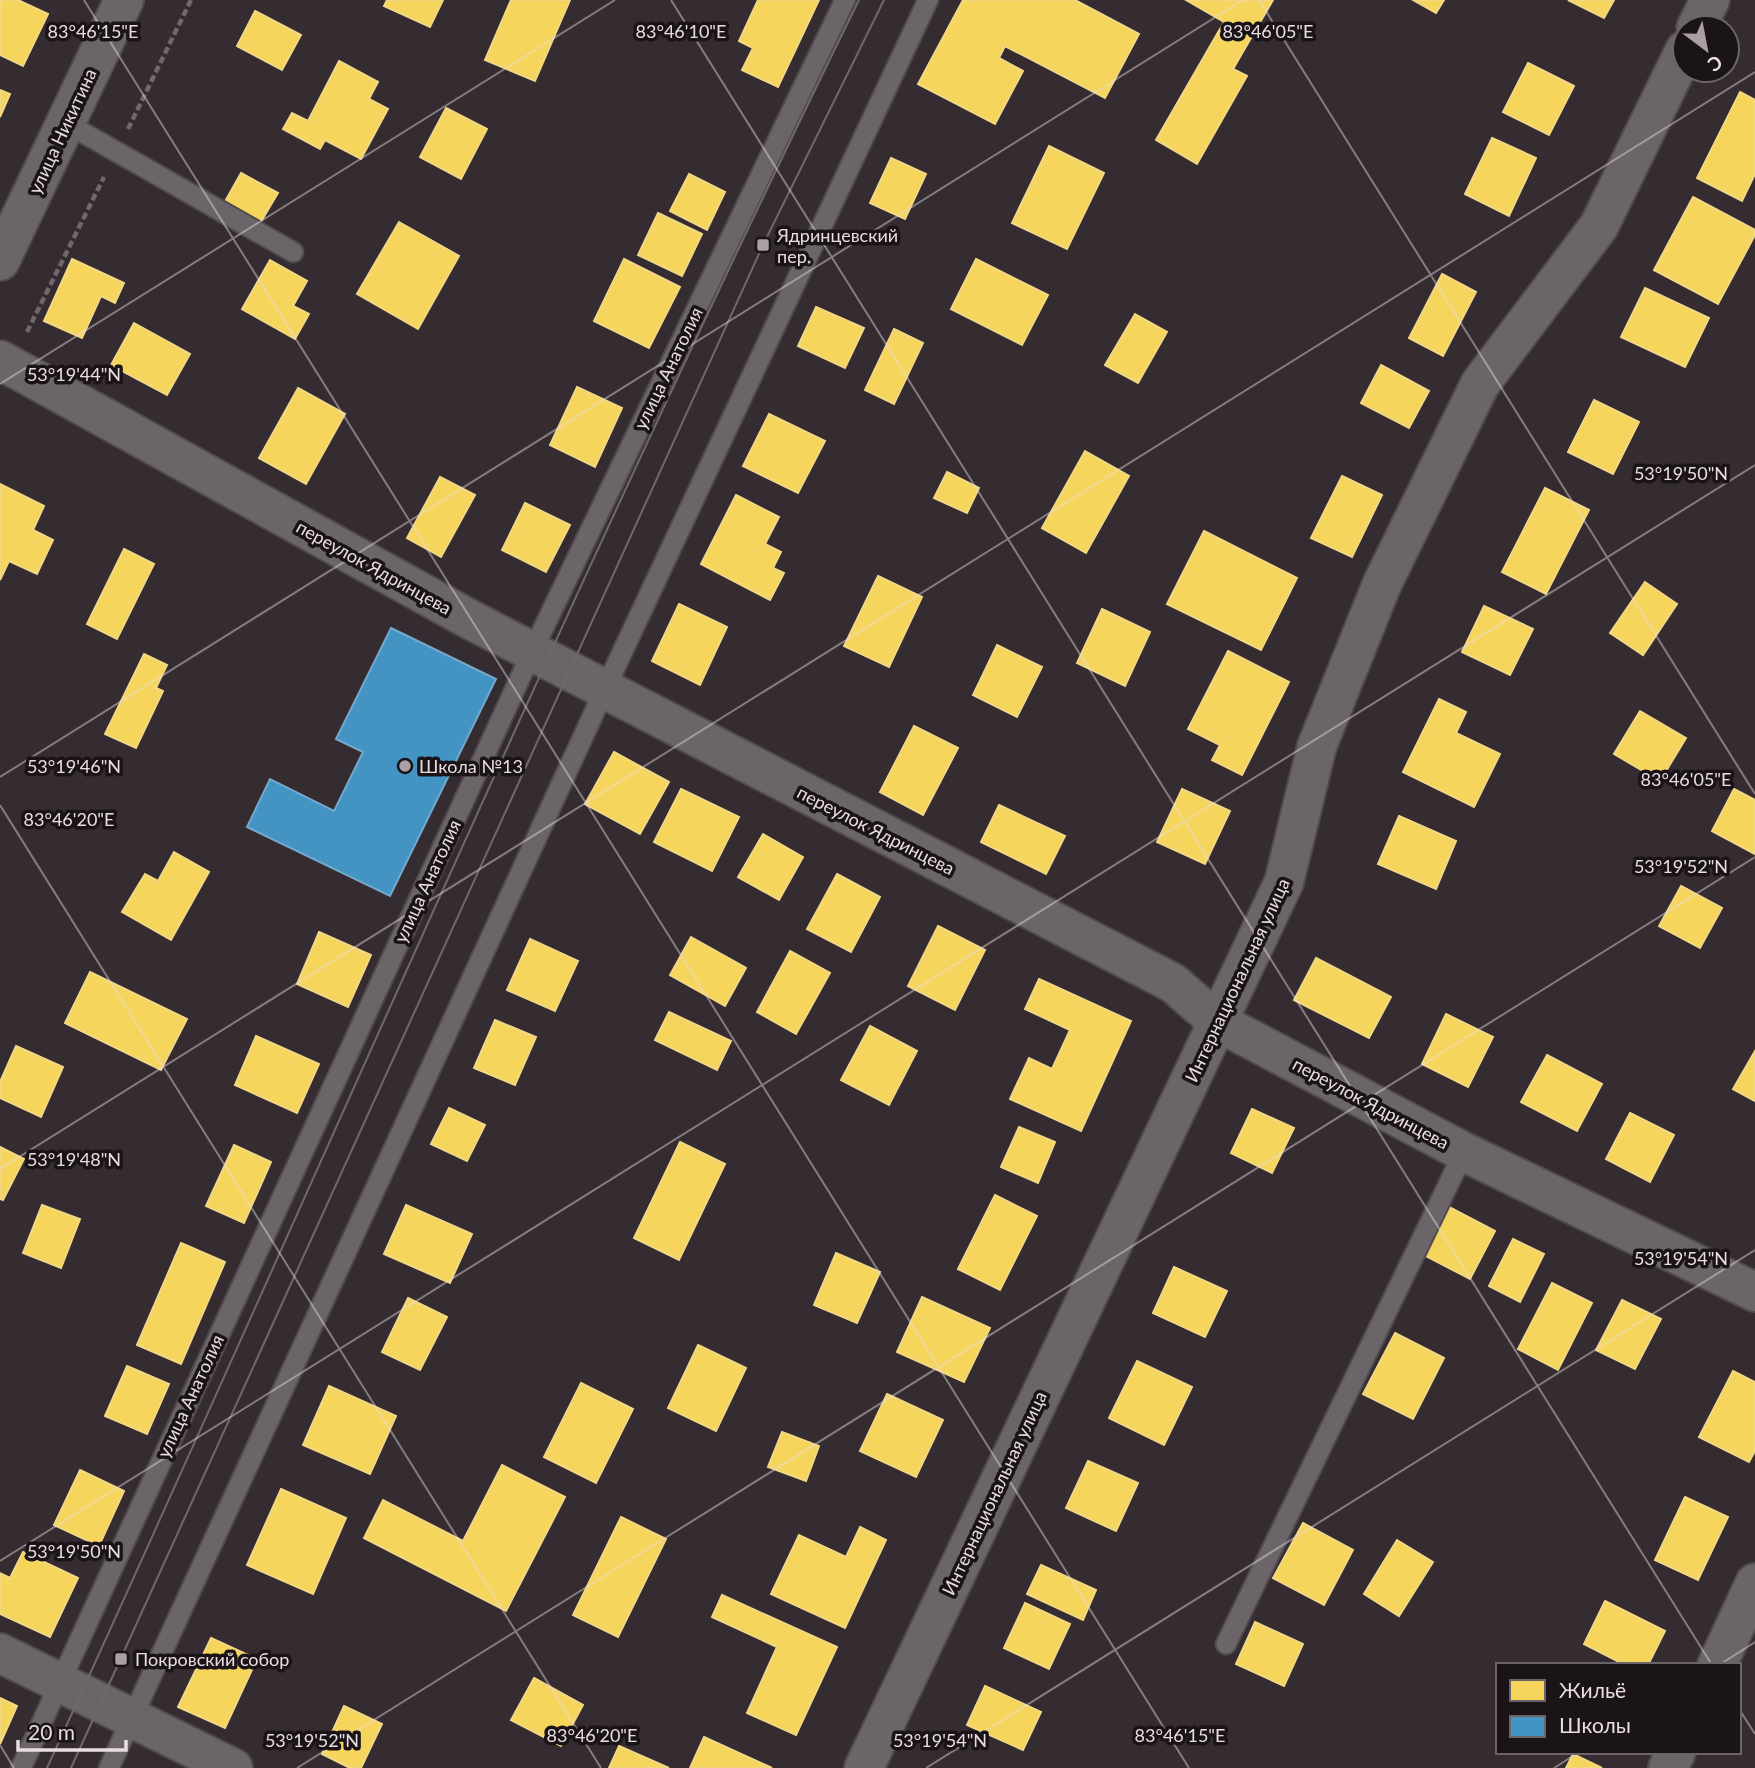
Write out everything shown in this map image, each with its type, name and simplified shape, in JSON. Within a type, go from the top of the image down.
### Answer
[{"type":"street","name":"улица Никитина","points":[[0,261],[124,0]]},
{"type":"street","name":"Интернациональная улица","points":[[864,1768],[1284,882],[1317,746],[1382,584],[1480,384],[1599,226],[1671,79]]},
{"type":"street","name":"переулок Ядринцева","points":[[0,360],[471,620],[1172,983],[1218,1022],[1464,1152],[1755,1292]]},
{"type":"street","points":[[1718,1663],[1755,1583]]},
{"type":"street","points":[[0,1653],[233,1768]]},
{"type":"lane","name":"улица Анатолия","points":[[21,1768],[532,652],[845,0]]},
{"type":"lane","points":[[109,1768],[605,689],[928,0]]},
{"type":"lane","points":[[66,123],[293,252]]},
{"type":"lane","points":[[1226,1644],[1464,1152]]},
{"type":"building: Жильё","points":[[0,0],[18,0],[48,14],[23,66],[0,55]]},
{"type":"building: Жильё","points":[[387,0],[443,0],[430,27],[384,6]]},
{"type":"building: Жильё","points":[[511,0],[570,0],[535,81],[485,60]]},
{"type":"building: Жильё","points":[[758,0],[819,0],[778,87],[742,70],[753,48],[739,41]]},
{"type":"building: Жильё","points":[[963,0],[1075,0],[1139,34],[1105,98],[1005,46],[999,58],[1023,71],[995,124],[918,84]]},
{"type":"building: Жильё","points":[[1186,0],[1273,0],[1233,69],[1247,76],[1197,164],[1156,140],[1224,22]]},
{"type":"building: Жильё","points":[[1413,0],[1444,0],[1436,13]]},
{"type":"building: Жильё","points":[[1568,0],[1614,0],[1604,18]]},
{"type":"building: Жильё","points":[[255,11],[301,35],[282,70],[237,46]]},
{"type":"building: Жильё","points":[[339,61],[378,82],[369,99],[388,109],[361,159],[325,140],[320,149],[283,129],[292,113],[308,121]]},
{"type":"building: Жильё","points":[[1528,63],[1574,86],[1549,135],[1503,112]]},
{"type":"building: Жильё","points":[[0,90],[10,94],[0,117]]},
{"type":"building: Жильё","points":[[1740,92],[1755,100],[1755,174],[1742,201],[1697,178]]},
{"type":"building: Жильё","points":[[446,108],[487,129],[461,179],[420,157]]},
{"type":"building: Жильё","points":[[1492,138],[1536,158],[1509,216],[1465,194]]},
{"type":"building: Жильё","points":[[1049,146],[1104,173],[1067,249],[1012,223]]},
{"type":"building: Жильё","points":[[891,158],[926,174],[905,219],[870,203]]},
{"type":"building: Жильё","points":[[241,173],[278,193],[259,225],[223,205]]},
{"type":"building: Жильё","points":[[689,174],[725,192],[707,230],[670,211]]},
{"type":"building: Жильё","points":[[1693,197],[1755,230],[1755,235],[1718,304],[1654,270]]},
{"type":"building: Жильё","points":[[658,213],[702,234],[682,276],[638,255]]},
{"type":"building: Жильё","points":[[399,222],[459,256],[418,329],[357,294]]},
{"type":"building: Жильё","points":[[72,259],[124,283],[115,303],[101,296],[82,338],[44,321]]},
{"type":"building: Жильё","points":[[624,259],[680,287],[649,348],[594,321]]},
{"type":"building: Жильё","points":[[976,259],[1048,295],[1022,345],[951,309]]},
{"type":"building: Жильё","points":[[270,260],[307,281],[293,306],[309,314],[295,339],[242,309]]},
{"type":"building: Жильё","points":[[1442,274],[1476,292],[1443,356],[1409,338]]},
{"type":"building: Жильё","points":[[1645,288],[1709,318],[1685,367],[1621,337]]},
{"type":"building: Жильё","points":[[816,307],[864,328],[845,368],[798,346]]},
{"type":"building: Жильё","points":[[1135,314],[1167,332],[1138,383],[1105,365]]},
{"type":"building: Жильё","points":[[134,323],[190,354],[167,395],[111,365]]},
{"type":"building: Жильё","points":[[894,329],[923,343],[894,404],[865,390]]},
{"type":"building: Жильё","points":[[1381,365],[1429,391],[1409,428],[1361,403]]},
{"type":"building: Жильё","points":[[577,387],[622,408],[595,467],[550,445]]},
{"type":"building: Жильё","points":[[298,388],[345,414],[306,484],[259,458]]},
{"type":"building: Жильё","points":[[1594,400],[1639,422],[1613,474],[1568,452]]},
{"type":"building: Жильё","points":[[769,414],[825,441],[798,493],[743,466]]},
{"type":"building: Жильё","points":[[1085,451],[1129,476],[1086,553],[1042,528]]},
{"type":"building: Жильё","points":[[947,472],[979,488],[967,513],[934,498]]},
{"type":"building: Жильё","points":[[1342,476],[1382,495],[1352,557],[1311,538]]},
{"type":"building: Жильё","points":[[440,477],[475,495],[441,557],[407,538]]},
{"type":"building: Жильё","points":[[0,484],[44,506],[33,530],[53,540],[37,574],[9,561],[0,580]]},
{"type":"building: Жильё","points":[[1545,488],[1589,510],[1546,594],[1502,572]]},
{"type":"building: Жильё","points":[[736,495],[779,517],[765,544],[781,552],[773,568],[784,573],[770,600],[701,564]]},
{"type":"building: Жильё","points":[[525,503],[570,525],[546,572],[502,550]]},
{"type":"building: Жильё","points":[[1204,531],[1297,578],[1261,650],[1167,604]]},
{"type":"building: Жильё","points":[[124,549],[154,564],[117,639],[87,624]]},
{"type":"building: Жильё","points":[[878,576],[922,597],[889,667],[844,646]]},
{"type":"building: Жильё","points":[[1645,582],[1677,604],[1643,655],[1610,633]]},
{"type":"building: Жильё","points":[[679,604],[727,627],[700,685],[652,661]]},
{"type":"building: Жильё","points":[[1484,606],[1533,629],[1510,675],[1462,652]]},
{"type":"building: Жильё","points":[[1102,609],[1150,632],[1125,686],[1077,663]]},
{"type":"building: Жильё","points":[[997,645],[1042,667],[1017,717],[973,695]]},
{"type":"building: Жильё","points":[[1228,651],[1289,682],[1242,775],[1212,760],[1220,745],[1188,729]]},
{"type":"building: Жильё","points":[[144,654],[167,665],[156,688],[163,691],[136,748],[105,734]]},
{"type":"building: Жильё","points":[[1439,699],[1466,712],[1456,733],[1500,754],[1474,807],[1403,772]]},
{"type":"building: Жильё","points":[[1640,711],[1686,738],[1660,781],[1614,754]]},
{"type":"building: Жильё","points":[[914,726],[958,748],[923,815],[880,792]]},
{"type":"building: Жильё","points":[[614,752],[669,782],[640,834],[585,804]]},
{"type":"building: Жильё","points":[[681,789],[739,817],[712,871],[654,842]]},
{"type":"building: Жильё","points":[[1182,789],[1230,811],[1205,864],[1157,842]]},
{"type":"building: Жильё","points":[[1734,789],[1755,800],[1755,854],[1712,831]]},
{"type":"building: Жильё","points":[[999,805],[1065,836],[1046,874],[981,842]]},
{"type":"building: Жильё","points":[[1399,816],[1456,841],[1436,889],[1378,864]]},
{"type":"building: Жильё","points":[[763,834],[803,857],[779,900],[738,877]]},
{"type":"building: Жильё","points":[[174,852],[209,872],[171,940],[122,912],[145,874],[158,881]]},
{"type":"building: Жильё","points":[[837,874],[880,897],[851,952],[807,929]]},
{"type":"building: Жильё","points":[[1681,886],[1722,908],[1700,948],[1659,926]]},
{"type":"building: Жильё","points":[[938,926],[985,950],[955,1010],[908,986]]},
{"type":"building: Жильё","points":[[319,932],[371,955],[348,1007],[297,984]]},
{"type":"building: Жильё","points":[[691,937],[746,968],[725,1006],[670,975]]},
{"type":"building: Жильё","points":[[530,939],[578,961],[555,1011],[507,990]]},
{"type":"building: Жильё","points":[[790,951],[830,973],[796,1034],[757,1012]]},
{"type":"building: Жильё","points":[[1316,958],[1391,997],[1369,1038],[1294,1000]]},
{"type":"building: Жильё","points":[[90,972],[187,1019],[161,1070],[65,1023]]},
{"type":"building: Жильё","points":[[1039,979],[1131,1021],[1081,1131],[1010,1099],[1029,1058],[1052,1069],[1070,1030],[1025,1009]]},
{"type":"building: Жильё","points":[[669,1012],[731,1041],[717,1070],[655,1040]]},
{"type":"building: Жильё","points":[[1446,1014],[1493,1037],[1468,1087],[1422,1064]]},
{"type":"building: Жильё","points":[[495,1020],[536,1037],[515,1085],[474,1068]]},
{"type":"building: Жильё","points":[[870,1026],[917,1051],[889,1105],[841,1080]]},
{"type":"building: Жильё","points":[[256,1036],[319,1064],[297,1113],[235,1085]]},
{"type":"building: Жильё","points":[[16,1046],[63,1067],[41,1117],[0,1098],[0,1082]]},
{"type":"building: Жильё","points":[[1755,1051],[1755,1101],[1733,1089]]},
{"type":"building: Жильё","points":[[1547,1055],[1602,1084],[1577,1131],[1521,1102]]},
{"type":"building: Жильё","points":[[449,1108],[485,1125],[467,1161],[431,1144]]},
{"type":"building: Жильё","points":[[1252,1109],[1294,1128],[1272,1173],[1231,1153]]},
{"type":"building: Жильё","points":[[1630,1113],[1674,1135],[1650,1182],[1606,1159]]},
{"type":"building: Жильё","points":[[1019,1127],[1055,1142],[1038,1183],[1001,1167]]},
{"type":"building: Жильё","points":[[680,1142],[725,1164],[679,1260],[634,1238]]},
{"type":"building: Жильё","points":[[234,1145],[271,1162],[244,1223],[206,1206]]},
{"type":"building: Жильё","points":[[0,1147],[24,1159],[3,1200],[0,1199]]},
{"type":"building: Жильё","points":[[995,1195],[1037,1216],[1000,1290],[958,1269]]},
{"type":"building: Жильё","points":[[42,1205],[80,1219],[61,1268],[23,1253]]},
{"type":"building: Жильё","points":[[406,1205],[472,1234],[450,1283],[384,1254]]},
{"type":"building: Жильё","points":[[1449,1207],[1495,1231],[1470,1279],[1424,1255]]},
{"type":"building: Жильё","points":[[1513,1239],[1544,1254],[1520,1302],[1489,1286]]},
{"type":"building: Жильё","points":[[181,1243],[225,1262],[181,1364],[137,1345]]},
{"type":"building: Жильё","points":[[836,1253],[880,1272],[857,1323],[814,1305]]},
{"type":"building: Жильё","points":[[1174,1267],[1227,1291],[1205,1337],[1153,1313]]},
{"type":"building: Жильё","points":[[1552,1283],[1592,1303],[1558,1370],[1518,1349]]},
{"type":"building: Жильё","points":[[922,1297],[990,1328],[964,1382],[897,1352]]},
{"type":"building: Жильё","points":[[408,1298],[447,1317],[420,1370],[382,1352]]},
{"type":"building: Жильё","points":[[1622,1300],[1661,1319],[1635,1369],[1596,1350]]},
{"type":"building: Жильё","points":[[1395,1333],[1444,1358],[1413,1419],[1363,1394]]},
{"type":"building: Жильё","points":[[698,1345],[746,1368],[716,1431],[668,1408]]},
{"type":"building: Жильё","points":[[1137,1361],[1192,1387],[1164,1445],[1109,1418]]},
{"type":"building: Жильё","points":[[127,1366],[169,1384],[147,1434],[105,1416]]},
{"type":"building: Жильё","points":[[1733,1371],[1755,1382],[1755,1451],[1749,1462],[1699,1437]]},
{"type":"building: Жильё","points":[[581,1383],[633,1409],[596,1483],[544,1457]]},
{"type":"building: Жильё","points":[[329,1386],[396,1416],[370,1474],[303,1445]]},
{"type":"building: Жильё","points":[[887,1394],[943,1420],[916,1477],[860,1451]]},
{"type":"building: Жильё","points":[[782,1432],[819,1446],[806,1481],[768,1467]]},
{"type":"building: Жильё","points":[[1088,1461],[1138,1483],[1116,1531],[1066,1508]]},
{"type":"building: Жильё","points":[[502,1465],[565,1497],[506,1611],[364,1538],[383,1500],[463,1541]]},
{"type":"building: Жильё","points":[[80,1470],[124,1491],[99,1546],[54,1525]]},
{"type":"building: Жильё","points":[[281,1489],[346,1518],[313,1594],[247,1565]]},
{"type":"building: Жильё","points":[[1685,1497],[1728,1517],[1698,1580],[1655,1560]]},
{"type":"building: Жильё","points":[[621,1517],[666,1539],[618,1637],[573,1615]]},
{"type":"building: Жильё","points":[[1303,1523],[1353,1550],[1324,1605],[1273,1578]]},
{"type":"building: Жильё","points":[[860,1527],[886,1540],[845,1628],[771,1594],[799,1535],[846,1557]]},
{"type":"building: Жильё","points":[[1397,1540],[1433,1562],[1399,1616],[1364,1594]]},
{"type":"building: Жильё","points":[[23,1552],[78,1578],[50,1637],[0,1614],[0,1573],[10,1578]]},
{"type":"building: Жильё","points":[[1041,1565],[1096,1590],[1083,1620],[1027,1594]]},
{"type":"building: Жильё","points":[[722,1595],[837,1647],[796,1735],[747,1713],[777,1647],[712,1617]]},
{"type":"building: Жильё","points":[[1605,1601],[1665,1631],[1649,1663],[1621,1663],[1584,1644]]},
{"type":"building: Жильё","points":[[1025,1603],[1070,1624],[1049,1669],[1004,1648]]},
{"type":"building: Жильё","points":[[1255,1622],[1303,1644],[1284,1686],[1236,1664]]},
{"type":"building: Жильё","points":[[211,1638],[257,1659],[225,1728],[178,1707]]},
{"type":"building: Жильё","points":[[534,1678],[583,1705],[561,1746],[511,1720]]},
{"type":"building: Жильё","points":[[985,1686],[1041,1712],[1023,1750],[967,1725]]},
{"type":"building: Жильё","points":[[0,1698],[17,1706],[0,1744]]},
{"type":"building: Жильё","points":[[344,1706],[382,1724],[361,1768],[350,1768],[322,1754]]},
{"type":"building: Жильё","points":[[704,1737],[772,1768],[690,1768]]},
{"type":"building: Жильё","points":[[619,1746],[669,1768],[609,1768]]},
{"type":"building: Жильё","points":[[1573,1754],[1602,1768],[1566,1768]]},
{"type":"building: Школы","name":"Школа №13","points":[[391,628],[496,679],[390,896],[247,827],[270,779],[334,811],[363,752],[336,739]]},
{"type":"tram line","points":[[47,1768],[547,660],[649,439],[859,0]]},
{"type":"tram line","points":[[71,1768],[763,245],[884,0]]},
{"type":"place","name":"Ядринцевский пер.","points":[[763,245]]},
{"type":"place","name":"Школа №13","points":[[405,766]]},
{"type":"place","name":"Покровский собор","points":[[121,1659]]}]
